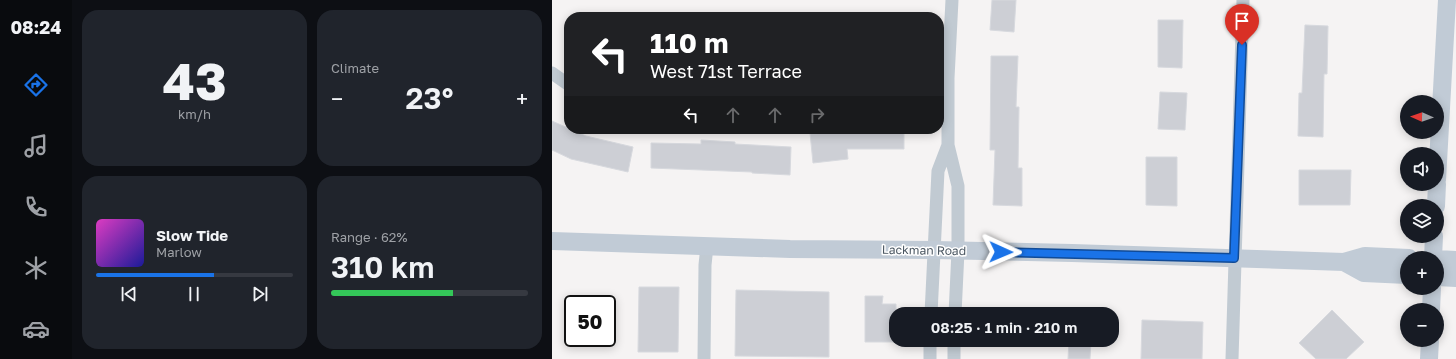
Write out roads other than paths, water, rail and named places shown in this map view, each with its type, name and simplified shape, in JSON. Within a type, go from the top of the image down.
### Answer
[{"type":"main road","points":[[1439,147],[1447,0]]},
{"type":"main road","name":"Lackman Road","points":[[552,241],[790,249],[935,250],[1344,262],[1365,256],[1400,258]]},
{"type":"main road","points":[[1444,259],[1456,260]]},
{"type":"main road","name":"Lackman Road","points":[[1344,262],[1364,273],[1400,275]]},
{"type":"main road","points":[[1444,277],[1456,278]]},
{"type":"main road","points":[[1429,359],[1430,347]]},
{"type":"street","points":[[952,0],[944,78],[948,145],[958,186],[956,307]]},
{"type":"street","points":[[1232,359],[1243,0]]},
{"type":"street","points":[[552,73],[564,81]]},
{"type":"street","points":[[931,307],[938,171],[948,145]]},
{"type":"street","points":[[704,359],[707,246]]},
{"type":"street","points":[[930,347],[930,359]]},
{"type":"street","points":[[954,347],[954,359]]}]
